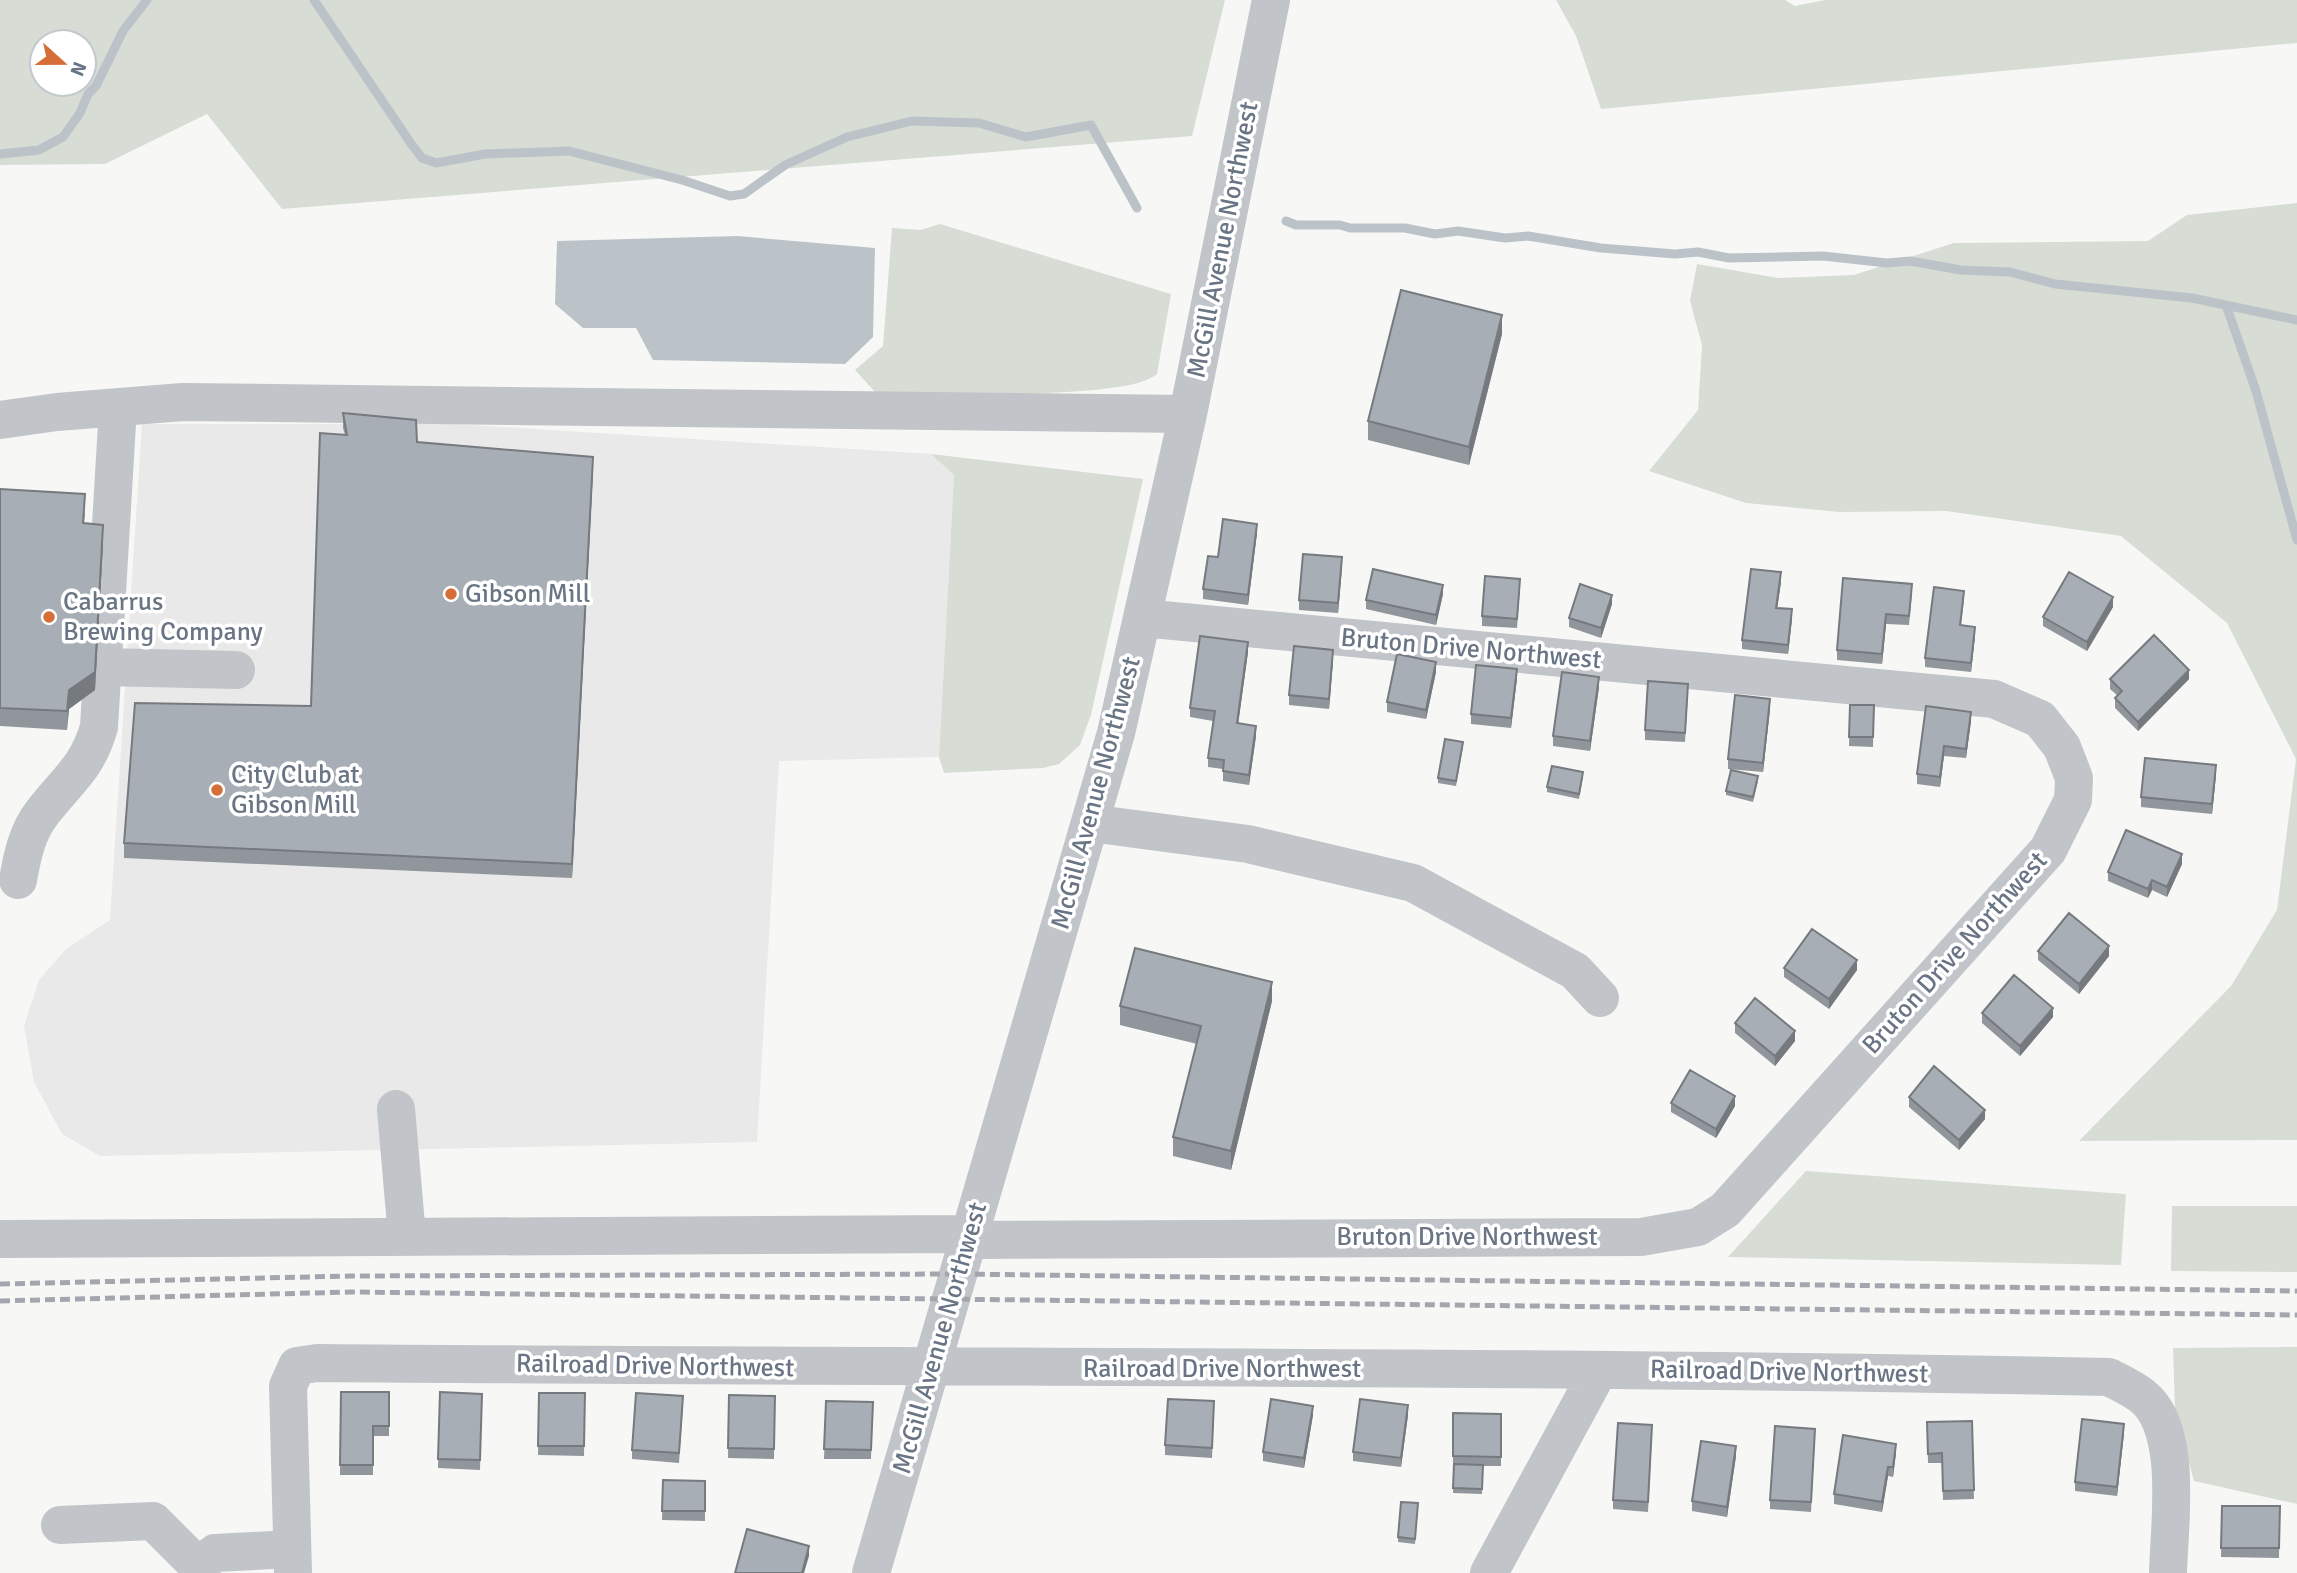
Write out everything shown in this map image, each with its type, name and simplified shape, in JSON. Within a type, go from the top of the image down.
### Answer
[{"type":"street","name":"McGill Avenue Northwest","points":[[871,1573],[1116,733],[1188,414],[1271,0]]},
{"type":"street","points":[[0,420],[183,402],[1188,414]]},
{"type":"street","points":[[18,880],[25,847],[40,814],[85,764],[99,727],[118,407]]},
{"type":"street","name":"Bruton Drive Northwest","points":[[0,1239],[1641,1237],[1698,1227],[1726,1210],[2048,850],[2073,800],[2074,778],[2062,747],[2040,719],[1994,699],[1142,618]]},
{"type":"street","points":[[103,667],[236,670]]},
{"type":"street","points":[[1090,823],[1248,844],[1413,883],[1575,971],[1600,998]]},
{"type":"street","points":[[396,1109],[407,1237]]},
{"type":"street","name":"Railroad Drive Northwest","points":[[292,1561],[288,1386],[297,1366],[317,1363],[929,1369],[1599,1370],[2109,1377],[2143,1396],[2158,1414],[2166,1439],[2170,1471],[2168,1573]]},
{"type":"street","points":[[1489,1573],[1599,1370]]},
{"type":"street","points":[[60,1525],[153,1521],[198,1569],[215,1553],[292,1561]]},
{"type":"shaded area","points":[[0,0],[1225,0],[1192,136],[282,209],[207,114],[105,164],[0,165]]},
{"type":"shaded area","points":[[1556,0],[1785,0],[1795,6],[1825,0],[2297,0],[2297,43],[1601,109],[1576,36]]},
{"type":"shaded area","points":[[2297,203],[2297,1140],[2079,1141],[2231,986],[2277,910],[2296,759],[2227,623],[2121,536],[1946,511],[1839,512],[1746,503],[1649,471],[1698,410],[1702,345],[1690,301],[1697,264],[1778,278],[1854,275],[1954,243],[2148,241],[2187,215]]},
{"type":"shaded area","points":[[940,224],[1171,294],[1157,374],[1139,383],[1069,392],[877,394],[855,370],[883,346],[892,228],[920,230]]},
{"type":"shaded area","points":[[737,236],[875,248],[873,337],[845,364],[653,360],[636,328],[583,328],[555,304],[557,241]]},
{"type":"shaded area","points":[[142,424],[455,424],[931,454],[954,475],[939,757],[779,761],[757,1142],[100,1156],[62,1134],[34,1082],[24,1026],[39,980],[66,949],[110,920]]},
{"type":"shaded area","points":[[931,454],[1143,479],[1091,715],[1080,745],[1059,764],[1043,768],[944,773],[939,757],[954,475]]},
{"type":"shaded area","points":[[1806,1171],[2126,1194],[2121,1265],[1728,1257]]},
{"type":"shaded area","points":[[2172,1206],[2297,1206],[2297,1272],[2171,1271]]},
{"type":"shaded area","points":[[2297,1347],[2297,1504],[2194,1481],[2175,1409],[2173,1348]]},
{"type":"building","points":[[1401,290],[1502,315],[1469,447],[1368,421]]},
{"type":"building","name":"Gibson Mill","points":[[343,413],[416,420],[417,442],[593,457],[572,864],[124,843],[135,703],[311,706],[320,433],[347,435]]},
{"type":"building","name":"Cabarrus Brewing Company","points":[[0,489],[85,494],[83,523],[103,525],[95,672],[69,690],[67,711],[0,708]]},
{"type":"building","points":[[1223,519],[1257,524],[1248,595],[1203,589],[1208,556],[1218,557]]},
{"type":"building","points":[[1303,554],[1342,557],[1338,603],[1299,600]]},
{"type":"building","points":[[1373,569],[1443,585],[1436,615],[1366,600]]},
{"type":"building","points":[[1751,569],[1781,572],[1776,608],[1792,609],[1788,645],[1742,640]]},
{"type":"building","points":[[2069,572],[2113,597],[2087,642],[2043,617]]},
{"type":"building","points":[[1485,576],[1520,579],[1517,619],[1482,616]]},
{"type":"building","points":[[1843,578],[1912,584],[1909,616],[1886,614],[1882,654],[1837,650]]},
{"type":"building","points":[[1580,584],[1612,595],[1601,628],[1569,618]]},
{"type":"building","points":[[1934,587],[1964,591],[1960,625],[1975,627],[1971,663],[1925,658]]},
{"type":"building","points":[[2154,635],[2189,670],[2138,722],[2115,698],[2122,691],[2110,679]]},
{"type":"building","points":[[1200,636],[1248,642],[1237,723],[1256,726],[1249,775],[1223,771],[1224,760],[1208,758],[1215,711],[1190,708]]},
{"type":"building","points":[[1294,646],[1333,650],[1329,699],[1289,695]]},
{"type":"building","points":[[1397,654],[1436,662],[1426,710],[1387,702]]},
{"type":"building","points":[[1476,665],[1517,669],[1511,718],[1471,714]]},
{"type":"building","points":[[1562,672],[1599,677],[1590,741],[1553,736]]},
{"type":"building","points":[[1648,681],[1688,684],[1685,733],[1645,730]]},
{"type":"building","points":[[1735,695],[1770,699],[1763,763],[1728,759]]},
{"type":"building","points":[[1850,705],[1874,705],[1873,737],[1849,737]]},
{"type":"building","points":[[1926,706],[1971,712],[1966,749],[1944,746],[1940,777],[1917,774]]},
{"type":"building","points":[[1445,739],[1463,742],[1456,781],[1438,778]]},
{"type":"building","points":[[2145,758],[2216,765],[2212,804],[2141,797]]},
{"type":"building","points":[[1552,766],[1583,772],[1579,794],[1547,787]]},
{"type":"building","points":[[1731,770],[1758,776],[1753,797],[1726,791]]},
{"type":"building","points":[[2126,830],[2182,854],[2167,887],[2152,880],[2148,889],[2108,872]]},
{"type":"building","points":[[2069,913],[2109,946],[2079,984],[2038,951]]},
{"type":"building","points":[[1812,929],[1857,960],[1829,999],[1784,968]]},
{"type":"building","points":[[1135,948],[1272,982],[1231,1151],[1173,1137],[1201,1026],[1120,1006]]},
{"type":"building","points":[[2014,975],[2053,1008],[2020,1046],[1982,1013]]},
{"type":"building","points":[[1755,998],[1795,1031],[1775,1056],[1735,1023]]},
{"type":"building","points":[[1934,1066],[1985,1110],[1959,1140],[1909,1097]]},
{"type":"building","points":[[1690,1070],[1735,1096],[1716,1129],[1671,1103]]},
{"type":"building","points":[[341,1392],[389,1392],[389,1426],[373,1426],[373,1465],[340,1465]]},
{"type":"building","points":[[440,1392],[482,1394],[480,1460],[438,1459]]},
{"type":"building","points":[[539,1393],[585,1393],[584,1446],[538,1446]]},
{"type":"building","points":[[636,1393],[683,1396],[679,1453],[632,1450]]},
{"type":"building","points":[[729,1395],[775,1396],[774,1449],[728,1448]]},
{"type":"building","points":[[1168,1399],[1214,1401],[1212,1448],[1165,1445]]},
{"type":"building","points":[[1271,1399],[1313,1406],[1304,1458],[1263,1452]]},
{"type":"building","points":[[1360,1399],[1408,1405],[1401,1458],[1353,1452]]},
{"type":"building","points":[[826,1401],[873,1402],[871,1450],[824,1449]]},
{"type":"building","points":[[1453,1413],[1501,1414],[1501,1457],[1453,1456]]},
{"type":"building","points":[[2082,1419],[2124,1424],[2117,1487],[2075,1482]]},
{"type":"building","points":[[1972,1421],[1974,1490],[1943,1491],[1942,1453],[1928,1454],[1927,1422]]},
{"type":"building","points":[[1618,1423],[1652,1425],[1648,1502],[1613,1500]]},
{"type":"building","points":[[1775,1426],[1815,1429],[1811,1502],[1770,1500]]},
{"type":"building","points":[[1843,1435],[1896,1444],[1893,1467],[1888,1467],[1882,1502],[1834,1494]]},
{"type":"building","points":[[1701,1441],[1736,1446],[1727,1507],[1692,1501]]},
{"type":"building","points":[[1454,1464],[1483,1465],[1482,1489],[1453,1488]]},
{"type":"building","points":[[663,1480],[705,1481],[705,1511],[662,1511]]},
{"type":"building","points":[[1401,1502],[1418,1503],[1415,1539],[1398,1537]]},
{"type":"building","points":[[2222,1506],[2280,1506],[2279,1548],[2221,1548]]},
{"type":"building","points":[[747,1529],[809,1546],[802,1573],[735,1573]]},
{"type":"waterway","points":[[0,154],[39,150],[63,137],[80,113],[88,94],[96,86],[123,31],[147,0]]},
{"type":"waterway","points":[[314,0],[412,145],[422,158],[436,163],[485,154],[569,151],[682,180],[730,196],[744,194],[785,165],[847,137],[912,121],[979,123],[1026,137],[1091,125],[1137,208]]},
{"type":"waterway","points":[[1286,221],[1296,225],[1405,228],[1435,234],[1458,231],[1505,238],[1528,236],[1601,248],[1675,254],[1698,252],[1729,258],[1823,256],[1887,263],[1910,261],[1961,270],[2010,272],[2055,284],[2192,298],[2297,320]]},
{"type":"waterway","points":[[2226,305],[2256,391],[2297,540]]},
{"type":"railway","points":[[0,1284],[351,1276],[958,1274],[2297,1291]]},
{"type":"railway","points":[[0,1301],[350,1292],[2297,1315]]},
{"type":"place","name":"Gibson Mill","points":[[451,594]]},
{"type":"place","name":"Cabarrus Brewing Company","points":[[49,617]]},
{"type":"place","name":"City Club at Gibson Mill","points":[[217,790]]}]
